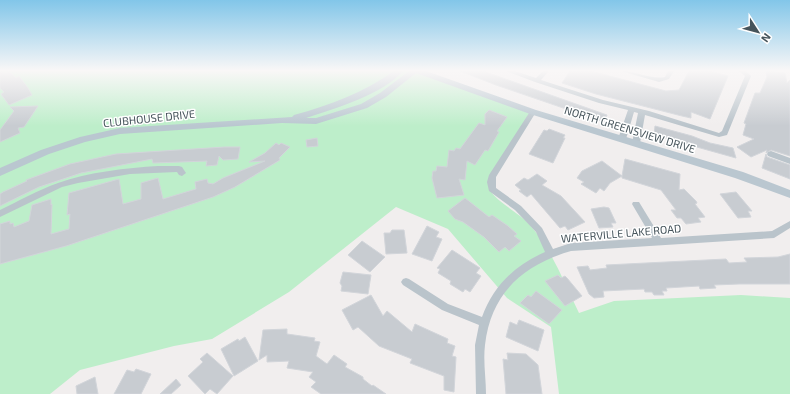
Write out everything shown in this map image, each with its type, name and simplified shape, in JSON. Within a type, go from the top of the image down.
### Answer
[{"type":"street","name":"CLUBHOUSE DRIVE","points":[[282,120],[341,104],[365,94],[372,89]]},
{"type":"street","name":"CLUBHOUSE DRIVE","points":[[0,172],[60,146],[82,139],[120,131],[282,120],[316,121],[364,106],[390,89]]},
{"type":"street","name":"NORTH GREENSVIEW DRIVE","points":[[470,89],[533,112],[739,174],[790,194]]},
{"type":"street","points":[[562,89],[600,102],[642,112],[719,135],[726,133],[743,89]]},
{"type":"street","points":[[622,139],[630,110]]},
{"type":"street","points":[[533,112],[490,182],[496,193],[518,208],[539,230],[550,252]]},
{"type":"street","points":[[636,143],[642,112]]},
{"type":"street","points":[[771,154],[790,161]]},
{"type":"street","points":[[0,214],[60,185],[90,178],[130,171],[158,169],[179,169],[182,173]]},
{"type":"street","points":[[636,204],[659,242]]},
{"type":"street","name":"WATERVILLE LAKE ROAD","points":[[481,394],[480,359],[485,323],[495,298],[511,278],[529,263],[550,252],[571,247],[774,234],[790,224]]},
{"type":"street","points":[[406,282],[445,307],[485,323]]},
{"type":"green space","points":[[0,89],[471,89],[534,111],[489,180],[489,187],[496,198],[525,220],[537,234],[551,255],[579,313],[614,301],[741,295],[790,298],[790,394],[559,394],[551,327],[507,298],[448,229],[396,207],[289,292],[212,339],[174,346],[80,370],[50,394],[0,394]]},
{"type":"building","points":[[1,89],[29,89],[32,95],[9,105],[1,94],[4,92]]},
{"type":"building","points":[[509,89],[535,89],[607,115],[604,122]]},
{"type":"building","points":[[582,89],[660,89],[666,91],[679,89],[722,89],[710,119],[691,112],[691,118]]},
{"type":"building","points":[[762,89],[790,89],[790,156],[771,150],[766,153],[767,150],[751,157],[737,147],[754,139],[743,135],[746,124],[744,123],[755,93],[760,93]]},
{"type":"building","points":[[38,106],[24,127],[18,128],[20,133],[0,142],[0,130],[14,111],[10,107]]},
{"type":"building","points":[[489,110],[507,117],[497,131],[499,132],[488,151],[485,150],[475,165],[467,161],[465,180],[459,179],[464,195],[437,198],[432,178],[433,171],[436,171],[437,166],[447,167],[449,150],[454,151],[456,148],[460,149],[479,123],[485,125],[485,114]]},
{"type":"building","points":[[655,126],[692,136],[710,143],[733,148],[736,158],[654,135]]},
{"type":"building","points":[[549,129],[565,135],[553,163],[529,154],[544,130],[547,131]]},
{"type":"building","points":[[317,138],[318,146],[307,147],[306,140]]},
{"type":"building","points":[[276,143],[279,145],[281,143],[290,147],[279,158],[280,160],[235,187],[213,197],[66,246],[0,264],[0,224],[10,221],[10,224],[13,223],[14,227],[29,221],[32,205],[51,199],[51,234],[69,229],[70,214],[67,215],[69,193],[119,179],[123,204],[141,199],[141,183],[158,178],[163,199],[196,189],[195,182],[207,179],[208,183],[213,184],[223,178],[265,161],[249,162],[265,153]]},
{"type":"building","points":[[240,147],[238,159],[223,160],[219,156],[217,165],[206,166],[207,161],[153,163],[152,159],[81,173],[39,187],[0,206],[0,194],[3,192],[27,181],[26,180],[70,164],[116,154]]},
{"type":"building","points":[[766,154],[767,157],[790,165],[790,179],[762,168]]},
{"type":"building","points":[[625,159],[680,174],[679,190],[684,189],[696,201],[697,203],[695,204],[705,217],[698,218],[701,222],[686,224],[681,218],[677,218],[671,210],[676,210],[661,190],[622,178]]},
{"type":"building","points":[[602,161],[622,176],[610,183],[604,191],[600,188],[596,193],[581,184],[584,182],[577,178],[582,171]]},
{"type":"building","points":[[537,174],[547,181],[542,185],[561,196],[585,222],[568,230],[565,226],[560,228],[531,194],[527,197],[519,191],[521,190],[515,185],[524,178],[528,180]]},
{"type":"building","points":[[736,192],[752,211],[748,211],[751,217],[738,218],[720,194]]},
{"type":"building","points":[[465,198],[489,217],[492,215],[508,226],[517,234],[514,236],[521,241],[509,251],[505,247],[499,252],[484,237],[463,222],[455,219],[448,211]]},
{"type":"building","points":[[604,207],[609,208],[616,223],[611,223],[613,227],[599,228],[591,209]]},
{"type":"building","points":[[427,226],[439,232],[436,237],[442,239],[432,261],[412,254]]},
{"type":"building","points":[[392,230],[404,230],[407,253],[386,254],[384,233],[390,233]]},
{"type":"building","points":[[362,241],[385,257],[370,272],[348,255]]},
{"type":"building","points":[[452,250],[480,268],[476,273],[481,276],[470,292],[465,289],[463,292],[450,284],[451,281],[438,273],[440,269],[437,268]]},
{"type":"building","points":[[790,254],[790,284],[714,285],[716,288],[700,289],[699,286],[666,288],[667,291],[662,291],[664,295],[654,295],[652,292],[645,292],[644,289],[603,291],[604,297],[594,298],[589,294],[577,267],[588,266],[590,270],[607,268],[606,265],[726,259],[729,263],[747,262],[744,258],[778,257]]},
{"type":"building","points":[[343,272],[371,275],[368,294],[341,291],[342,286],[340,283]]},
{"type":"building","points":[[558,275],[561,278],[565,276],[582,296],[565,306],[545,281]]},
{"type":"building","points":[[536,291],[562,310],[549,324],[520,303],[528,295],[531,297]]},
{"type":"building","points":[[371,295],[383,316],[387,311],[412,332],[415,324],[448,339],[447,343],[455,346],[452,356],[456,357],[454,392],[444,390],[444,376],[410,363],[412,359],[379,346],[358,327],[353,330],[342,310]]},
{"type":"building","points":[[519,320],[544,330],[538,351],[506,337],[510,322],[517,325]]},
{"type":"building","points":[[287,329],[287,334],[315,338],[314,341],[320,342],[316,356],[327,364],[334,355],[347,364],[345,367],[363,377],[363,379],[372,386],[373,385],[386,394],[321,394],[311,387],[316,382],[309,377],[313,372],[287,368],[289,361],[267,362],[267,355],[259,360],[263,330]]},
{"type":"building","points":[[245,337],[258,361],[234,376],[221,349],[238,339],[239,341]]},
{"type":"building","points":[[207,353],[233,376],[217,394],[210,389],[205,394],[188,376],[203,362],[200,359]]},
{"type":"building","points":[[507,353],[526,354],[538,365],[542,394],[506,394],[503,359],[508,360]]},
{"type":"building","points":[[136,369],[151,374],[141,394],[114,394],[127,370],[134,372]]},
{"type":"building","points":[[95,377],[98,394],[77,394],[76,386]]},
{"type":"building","points":[[176,379],[181,385],[171,394],[160,394]]}]
